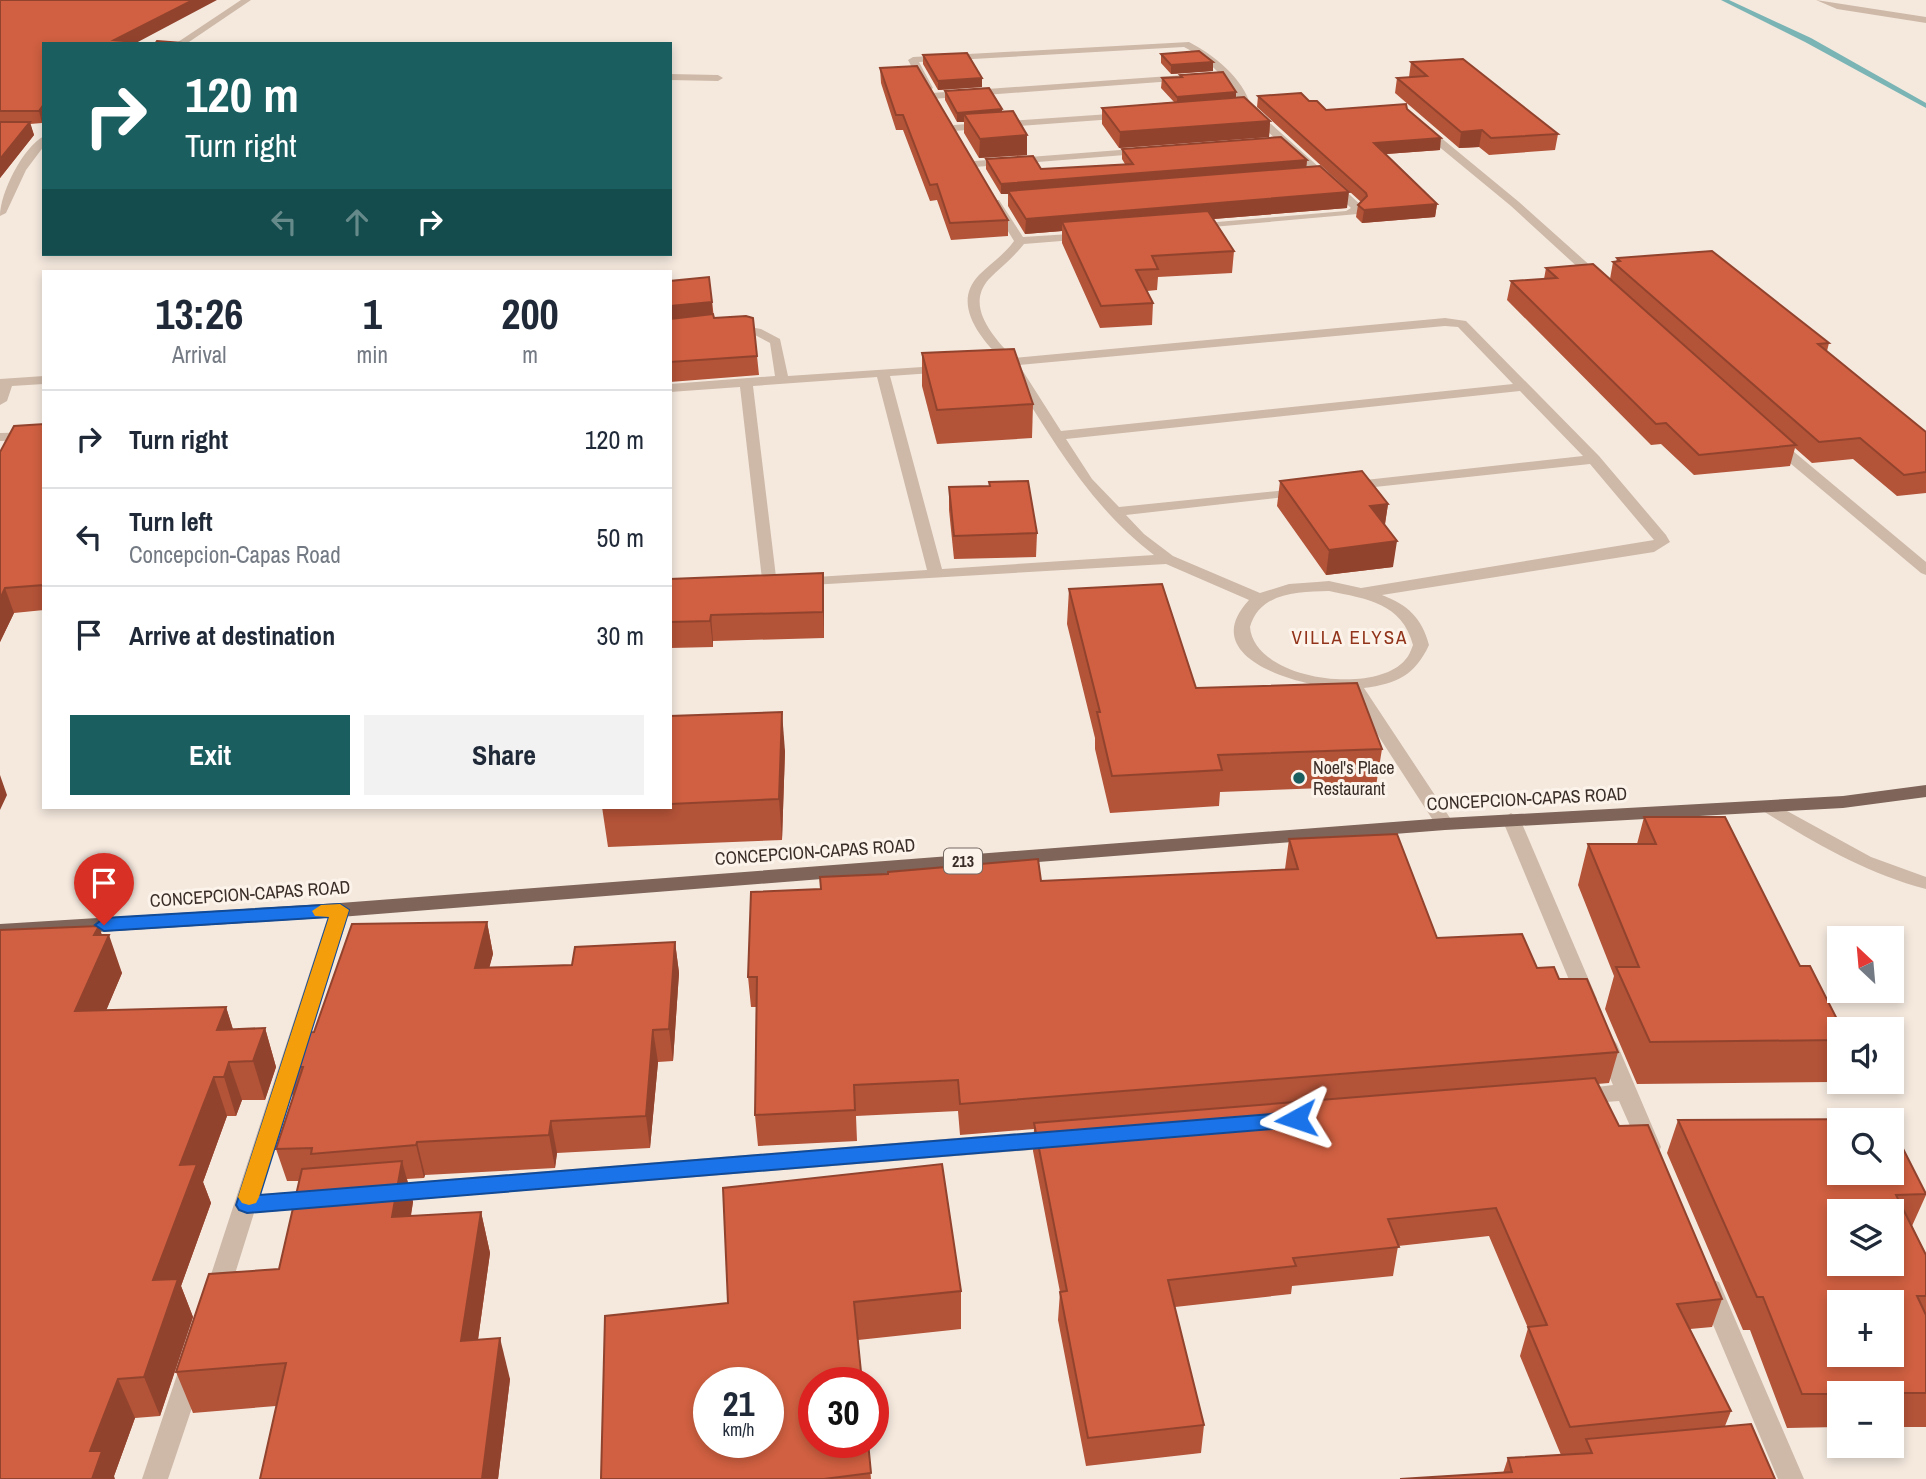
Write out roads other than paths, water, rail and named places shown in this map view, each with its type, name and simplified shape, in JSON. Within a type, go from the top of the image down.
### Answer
[{"type":"main road","name":"CONCEPCION-CAPAS ROAD","points":[[0,931],[340,910],[1511,819],[1769,807],[1892,797],[1926,791]]},
{"type":"street","points":[[182,42],[247,0]]},
{"type":"street","points":[[1820,0],[1926,20]]},
{"type":"street","points":[[1866,10],[1883,0]]},
{"type":"street","points":[[961,140],[913,60],[1182,43],[1200,53],[1219,75],[1241,94],[1246,107],[1357,209],[1347,214],[1183,228]]},
{"type":"street","points":[[943,112],[1199,76]]},
{"type":"street","points":[[672,77],[718,78]]},
{"type":"street","points":[[1232,108],[1246,107]]},
{"type":"street","points":[[943,112],[1135,115]]},
{"type":"street","points":[[1411,117],[1515,204],[1613,293]]},
{"type":"street","points":[[1270,142],[1283,141]]},
{"type":"street","points":[[0,213],[21,169],[42,142]]},
{"type":"street","points":[[975,164],[1162,150]]},
{"type":"street","points":[[968,152],[981,177]]},
{"type":"street","points":[[1307,176],[1320,175]]},
{"type":"street","points":[[988,189],[1002,200],[1020,241]]},
{"type":"street","points":[[1102,234],[1020,241],[1008,257],[982,279],[975,296],[974,314],[986,336],[1010,362],[1087,482],[1139,537],[1168,559],[1260,599]]},
{"type":"street","points":[[985,364],[1445,321],[1462,324],[1594,458],[1651,523],[1662,542],[1654,547],[1362,593]]},
{"type":"street","points":[[725,328],[751,330],[772,338],[776,342],[782,379]]},
{"type":"street","points":[[672,388],[959,367]]},
{"type":"street","points":[[883,373],[935,573]]},
{"type":"street","points":[[0,401],[4,383],[42,380]]},
{"type":"street","points":[[746,383],[763,586],[1168,559]]},
{"type":"street","points":[[1056,436],[1523,387]]},
{"type":"street","points":[[0,437],[42,436]]},
{"type":"street","points":[[1768,438],[1926,570]]},
{"type":"street","points":[[1114,512],[1594,458]]},
{"type":"street","points":[[1329,586],[1362,593],[1397,607],[1416,625],[1421,645],[1410,664],[1387,678],[1353,684],[1314,682],[1280,671],[1254,654],[1242,634],[1242,625],[1244,615],[1260,599],[1291,588],[1329,586]]},
{"type":"street","points":[[1353,684],[1445,824]]},
{"type":"street","points":[[1769,807],[1852,857],[1900,877],[1926,883]]},
{"type":"street","points":[[1511,819],[1659,1169]]},
{"type":"street","points":[[212,1309],[340,910]]},
{"type":"street","points":[[1557,1098],[1627,1092]]},
{"type":"street","points":[[372,1194],[1083,1137]]},
{"type":"street","points":[[247,1205],[344,1197]]},
{"type":"street","points":[[1702,1270],[1791,1479]]},
{"type":"street","points":[[155,1479],[199,1348]]},
{"type":"street","points":[[1751,1451],[1778,1448]]},
{"type":"waterway","points":[[1724,0],[1808,40],[1926,106]]},
{"type":"place","name":"Noel's Place Restaurant","points":[[1299,778]]},
{"type":"district","name":"VILLA ELYSA","points":[[1350,637]]}]
